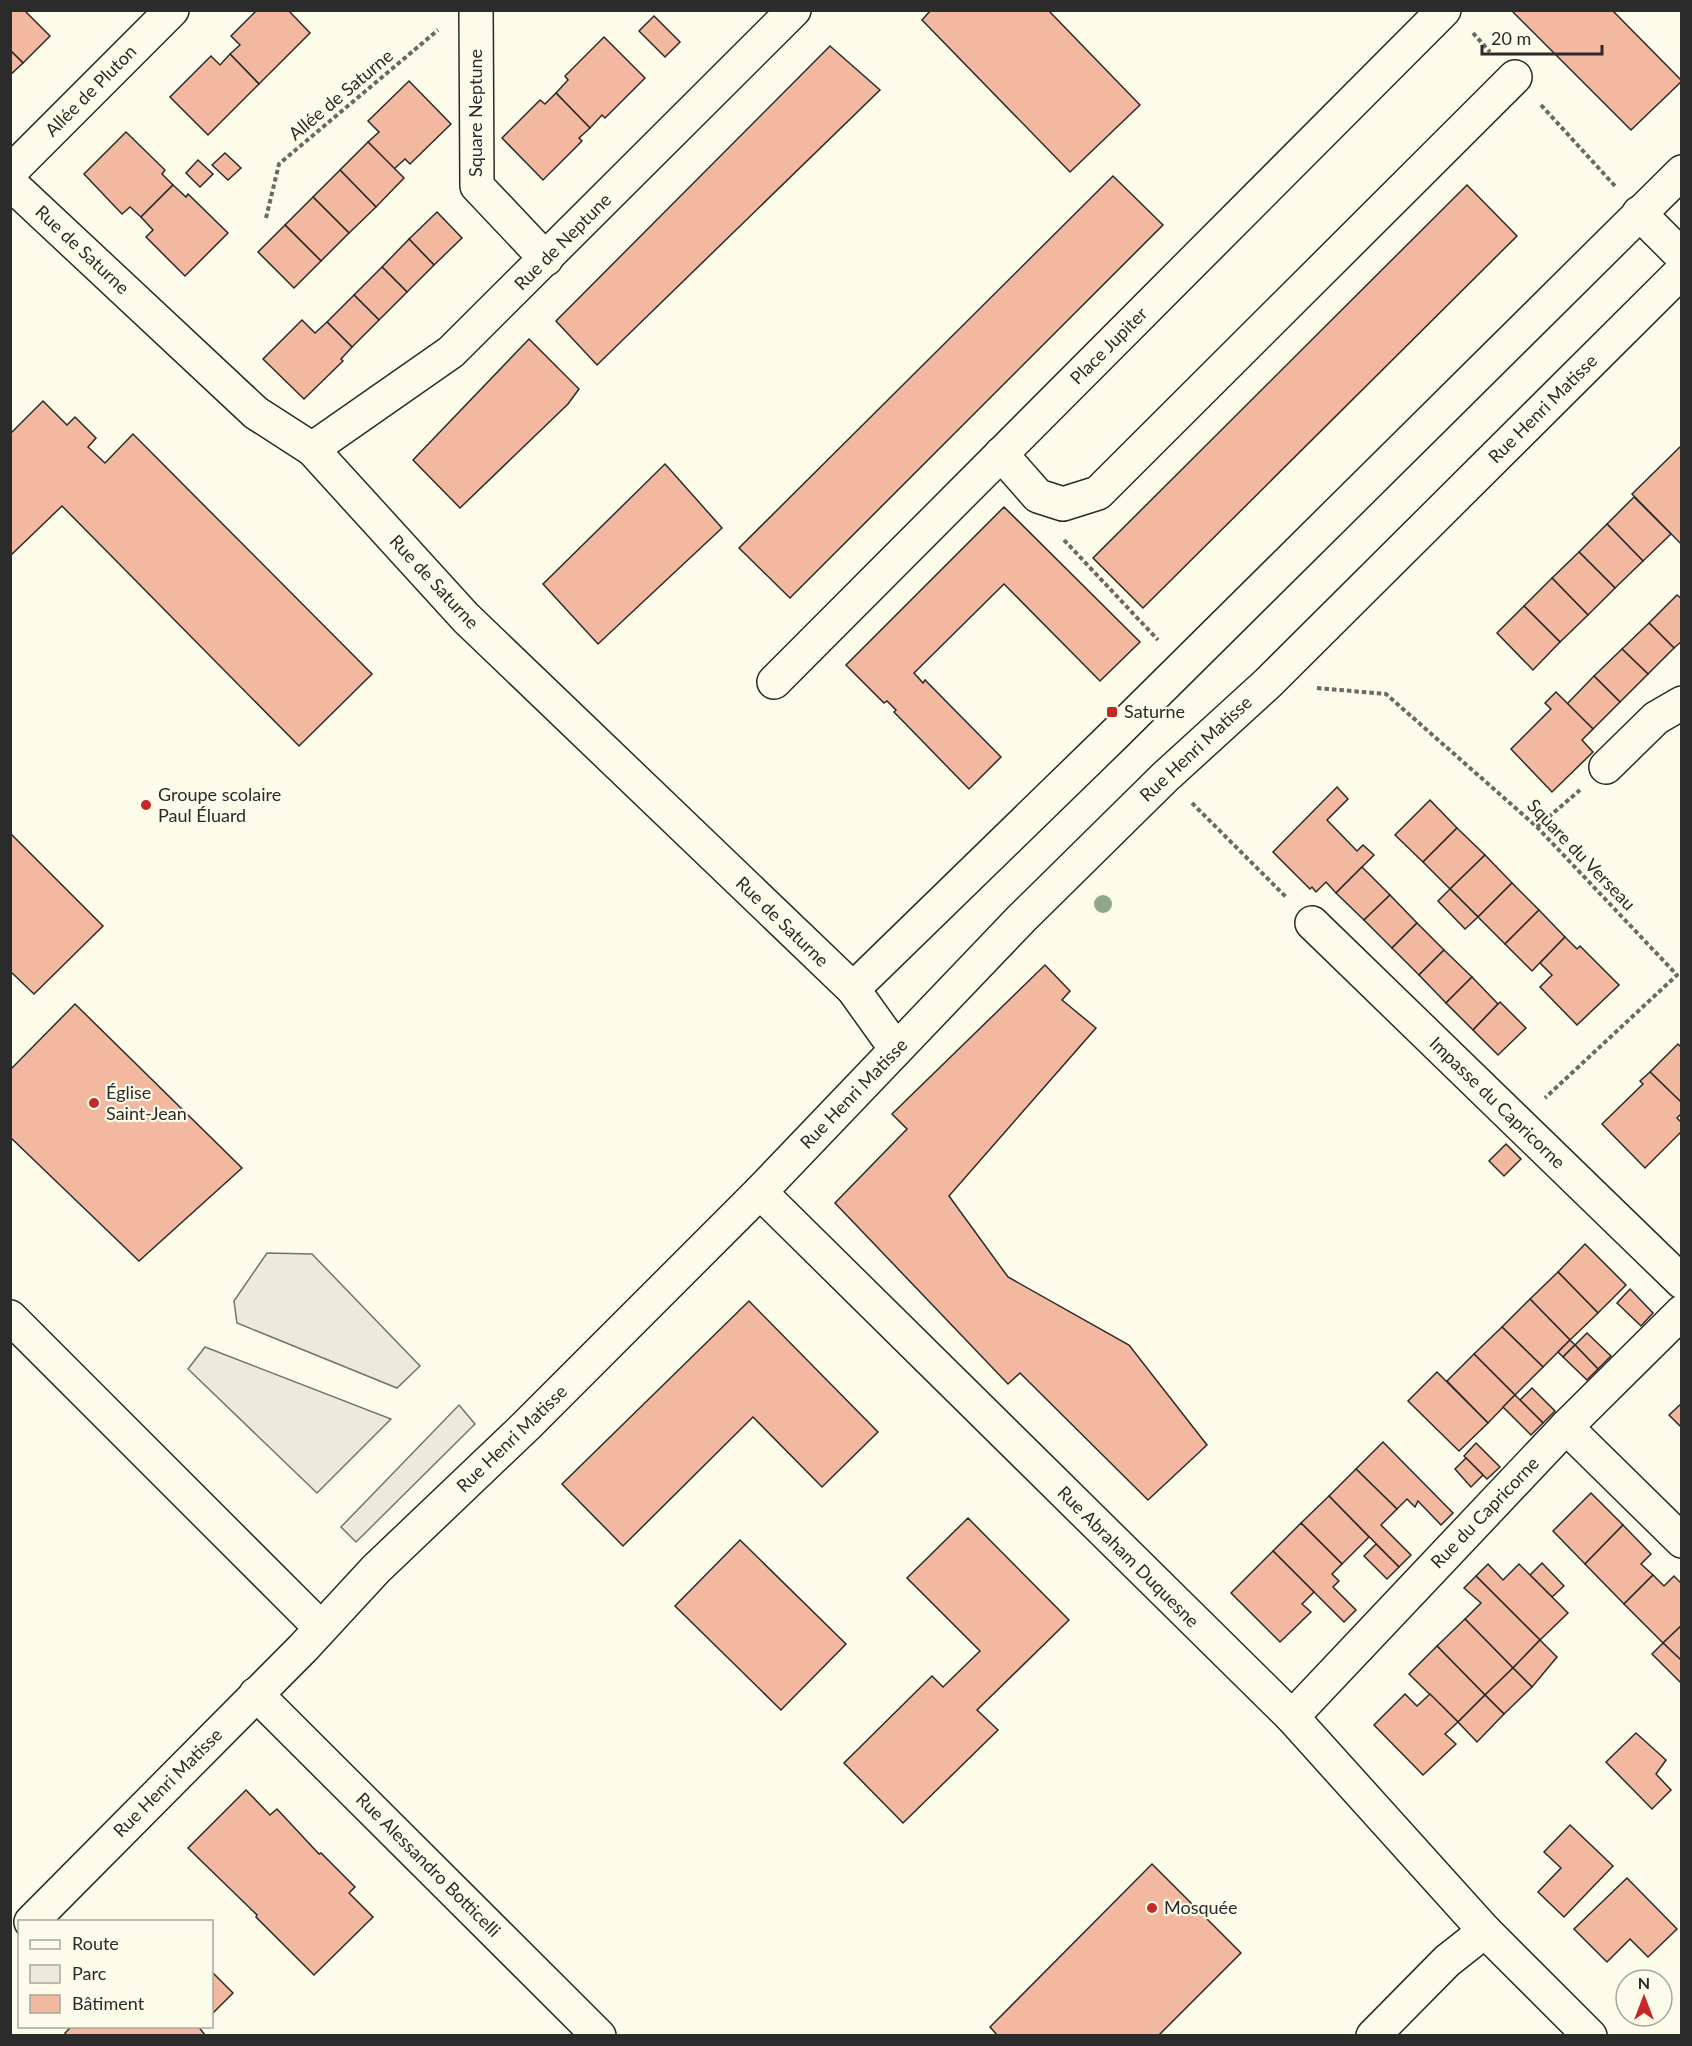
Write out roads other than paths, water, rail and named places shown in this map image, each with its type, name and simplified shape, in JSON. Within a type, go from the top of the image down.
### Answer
[{"type":"street","name":"Allée de Pluton","points":[[10,172],[172,10]]},
{"type":"street","name":"Square Neptune","points":[[476,10],[477,186],[546,259]]},
{"type":"street","name":"Rue de Neptune","points":[[312,450],[451,352],[794,10]]},
{"type":"street","name":"Place Jupiter","points":[[774,682],[1002,454],[1455,19]]},
{"type":"street","points":[[1002,454],[1038,496],[1064,504],[1098,493],[1515,77]]},
{"type":"street","points":[[853,990],[1682,171]]},
{"type":"street","name":"Rue de Saturne","points":[[10,183],[256,413],[312,450],[466,618],[853,990],[896,1049]]},
{"type":"street","points":[[1639,213],[1682,256]]},
{"type":"street","name":"Rue Henri Matisse","points":[[33,1920],[321,1628],[376,1569],[526,1426],[760,1192],[1021,919],[1165,777],[1268,683],[1682,271]]},
{"type":"street","points":[[1606,767],[1656,718],[1682,702]]},
{"type":"street","name":"Impasse du Capricorne","points":[[1312,923],[1682,1282]]},
{"type":"street","name":"Rue Abraham Duquesne","points":[[760,1192],[1292,1717],[1485,1931],[1590,2036]]},
{"type":"street","name":"Rue du Capricorne","points":[[1292,1717],[1566,1427],[1682,1312]]},
{"type":"street","points":[[10,1317],[321,1628]]},
{"type":"street","points":[[1566,1427],[1682,1541]]},
{"type":"street","name":"Rue Alessandro Botticelli","points":[[256,1694],[599,2036]]},
{"type":"street","points":[[1373,2036],[1447,1961],[1485,1931]]},
{"type":"place","name":"Saturne","points":[[1112,712]]},
{"type":"place","name":"Groupe scolaire Paul Éluard","points":[[146,805]]},
{"type":"place","name":"Église Saint-Jean","points":[[94,1103]]},
{"type":"place","name":"Mosquée","points":[[1152,1908]]}]
